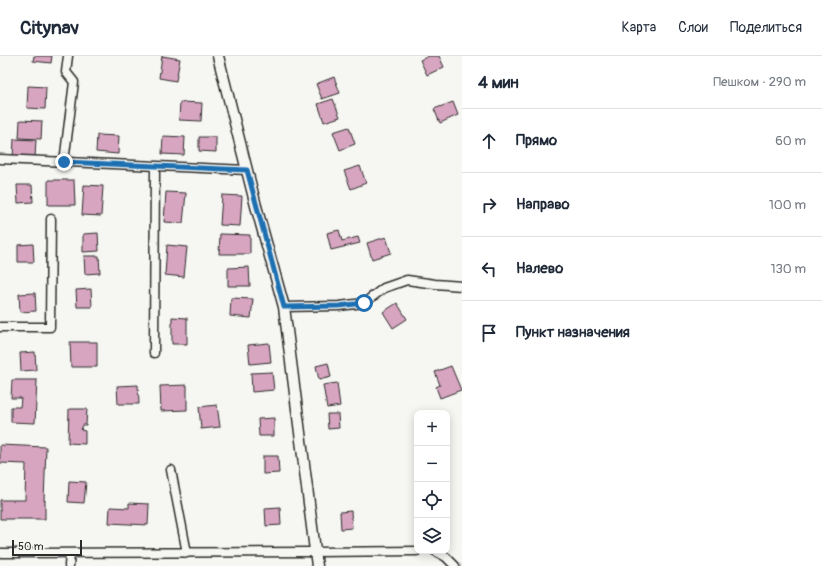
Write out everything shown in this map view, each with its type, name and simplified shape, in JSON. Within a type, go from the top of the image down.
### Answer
[{"type":"street","points":[[64,162],[74,82],[66,72],[68,56]]},
{"type":"street","points":[[218,56],[284,307],[318,566]]},
{"type":"street","points":[[0,159],[247,170]]},
{"type":"street","points":[[154,166],[154,353]]},
{"type":"street","points":[[0,327],[50,327],[51,219]]},
{"type":"street","points":[[284,307],[339,306],[364,303],[384,288],[407,280],[462,286]]},
{"type":"street","points":[[171,470],[187,553]]},
{"type":"street","points":[[0,553],[414,551]]},
{"type":"street","points":[[69,566],[70,553]]},
{"type":"street","points":[[440,554],[456,566]]},
{"type":"building","points":[[34,56],[52,56],[51,63],[33,61]]},
{"type":"building","points":[[162,56],[180,59],[176,81],[159,78]]},
{"type":"building","points":[[429,56],[439,56],[444,67],[427,75],[420,60]]},
{"type":"building","points":[[334,77],[340,93],[322,99],[316,84]]},
{"type":"building","points":[[28,86],[46,87],[45,109],[27,108]]},
{"type":"building","points":[[333,99],[340,117],[324,122],[318,104]]},
{"type":"building","points":[[180,102],[202,103],[201,121],[179,120]]},
{"type":"building","points":[[453,102],[458,115],[440,123],[434,109]]},
{"type":"building","points":[[20,120],[42,121],[41,139],[19,138]]},
{"type":"building","points":[[349,127],[355,144],[340,150],[333,132]]},
{"type":"building","points":[[97,135],[119,136],[118,154],[96,152]]},
{"type":"building","points":[[163,136],[185,137],[184,155],[162,154]]},
{"type":"building","points":[[199,137],[216,137],[216,152],[199,151]]},
{"type":"building","points":[[14,139],[36,140],[35,158],[13,157]]},
{"type":"building","points":[[360,166],[366,183],[351,189],[344,171]]},
{"type":"building","points":[[48,180],[74,180],[75,205],[48,205]]},
{"type":"building","points":[[17,185],[32,185],[33,202],[18,203]]},
{"type":"building","points":[[84,185],[103,186],[101,216],[82,215]]},
{"type":"building","points":[[166,192],[186,193],[183,223],[164,222]]},
{"type":"building","points":[[222,195],[242,196],[240,226],[220,225]]},
{"type":"building","points":[[339,230],[342,241],[358,237],[360,243],[331,250],[327,233]]},
{"type":"building","points":[[98,233],[99,251],[83,252],[83,234]]},
{"type":"building","points":[[220,234],[250,235],[250,254],[219,254]]},
{"type":"building","points":[[386,237],[391,253],[372,259],[367,243]]},
{"type":"building","points":[[33,244],[34,262],[18,262],[18,245]]},
{"type":"building","points":[[167,245],[187,247],[184,277],[165,275]]},
{"type":"building","points":[[84,256],[99,256],[100,273],[85,274]]},
{"type":"building","points":[[249,267],[250,286],[228,286],[228,268]]},
{"type":"building","points":[[91,289],[92,307],[77,307],[76,290]]},
{"type":"building","points":[[35,293],[36,311],[20,312],[19,294]]},
{"type":"building","points":[[231,298],[253,299],[251,318],[230,316]]},
{"type":"building","points":[[397,303],[407,319],[393,328],[383,312]]},
{"type":"building","points":[[172,317],[187,318],[187,344],[172,344]]},
{"type":"building","points":[[70,342],[97,342],[97,367],[71,367]]},
{"type":"building","points":[[269,343],[271,362],[250,364],[248,345]]},
{"type":"building","points":[[35,352],[36,370],[21,371],[20,353]]},
{"type":"building","points":[[328,363],[331,377],[319,380],[316,366]]},
{"type":"building","points":[[451,366],[461,390],[440,398],[436,387],[440,385],[435,372]]},
{"type":"building","points":[[272,372],[274,390],[252,392],[251,373]]},
{"type":"building","points":[[12,380],[37,380],[35,423],[11,422],[11,407],[20,407],[21,398],[11,398]]},
{"type":"building","points":[[337,383],[340,406],[327,408],[323,385]]},
{"type":"building","points":[[138,385],[139,404],[118,404],[117,386]]},
{"type":"building","points":[[187,385],[187,410],[161,411],[160,386]]},
{"type":"building","points":[[217,405],[220,427],[201,429],[199,407]]},
{"type":"building","points":[[69,409],[87,409],[86,425],[83,425],[81,430],[85,431],[85,444],[68,443]]},
{"type":"building","points":[[327,414],[338,414],[339,428],[328,429]]},
{"type":"building","points":[[274,418],[274,436],[259,436],[258,419]]},
{"type":"building","points":[[0,445],[46,447],[44,501],[45,500],[45,519],[0,519],[0,500],[25,500],[26,464],[0,463]]},
{"type":"building","points":[[263,456],[278,456],[279,473],[263,474]]},
{"type":"building","points":[[69,481],[86,482],[84,503],[68,502]]},
{"type":"building","points":[[129,503],[149,504],[148,525],[109,523],[110,507],[129,508]]},
{"type":"building","points":[[280,507],[281,525],[266,526],[265,508]]},
{"type":"building","points":[[351,511],[352,528],[341,529],[340,512]]},
{"type":"route","points":[[64,162],[247,170],[284,307],[339,306],[364,303]]}]
